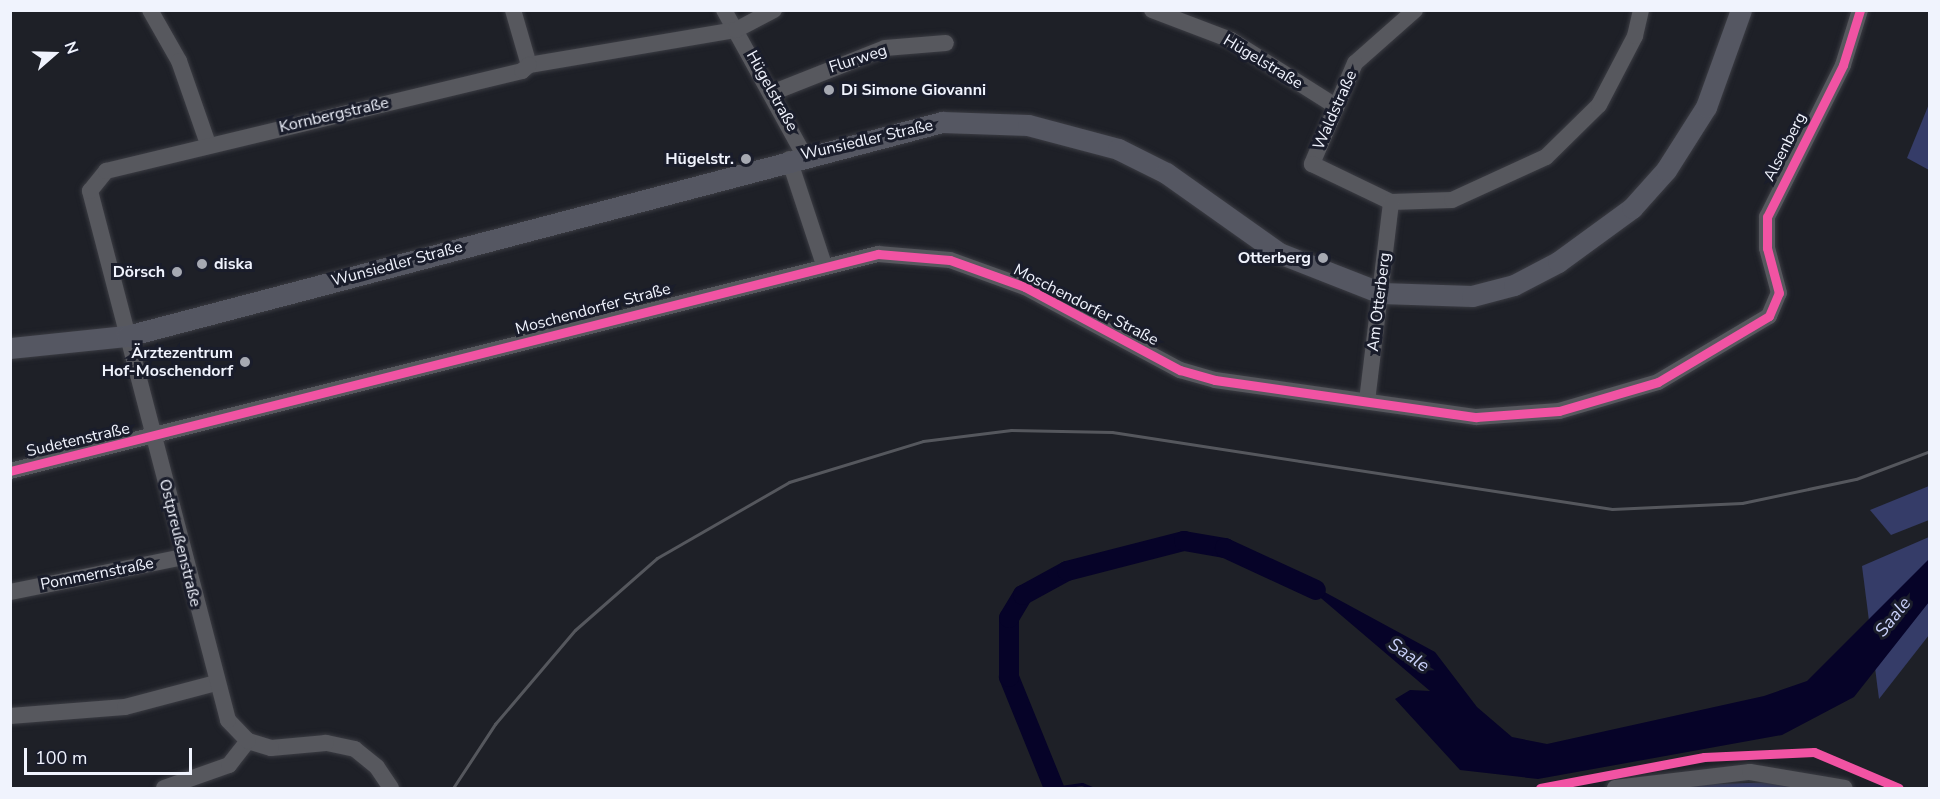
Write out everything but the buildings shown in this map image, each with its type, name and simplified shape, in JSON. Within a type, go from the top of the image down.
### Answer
[{"type":"main road","name":"Wunsiedler Straße","points":[[10,348],[127,336],[797,157],[942,122],[1028,125],[1118,149],[1166,172],[1279,253],[1381,293],[1472,296],[1514,285],[1558,262],[1632,208],[1666,170],[1706,107],[1741,10]]},
{"type":"street","points":[[150,10],[179,61],[208,144]]},
{"type":"street","points":[[513,10],[529,65]]},
{"type":"street","name":"Hügelstraße","points":[[724,10],[774,92],[797,157],[824,265]]},
{"type":"street","points":[[736,30],[774,10]]},
{"type":"street","name":"Hügelstraße","points":[[1152,10],[1231,40],[1337,107]]},
{"type":"street","name":"Waldstraße","points":[[1391,202],[1312,164],[1355,63],[1415,10]]},
{"type":"street","points":[[1391,202],[1452,200],[1546,157],[1599,105],[1635,36],[1641,10]]},
{"type":"street","name":"Alsenberg","points":[[1778,301],[1767,217],[1843,65],[1860,10]]},
{"type":"street","name":"Kornbergstraße","points":[[127,336],[92,207],[95,178],[208,144],[522,71],[529,65],[736,30]]},
{"type":"street","name":"Flurweg","points":[[774,92],[885,48],[946,43]]},
{"type":"street","name":"Am Otterberg","points":[[1367,401],[1391,202]]},
{"type":"street","name":"Moschendorfer Straße","points":[[153,437],[824,265],[878,254],[950,260],[1025,287],[1180,370],[1476,417],[1559,411],[1658,381],[1736,339],[1769,316],[1778,301]]},
{"type":"street","name":"Ostpreußenstraße","points":[[127,336],[216,683],[228,720],[248,741]]},
{"type":"street","name":"Sudetenstraße","points":[[10,471],[153,437]]},
{"type":"street","name":"Pommernstraße","points":[[10,592],[183,557]]},
{"type":"street","points":[[10,716],[125,707],[216,683]]},
{"type":"street","points":[[164,789],[229,765],[248,741],[271,748],[326,743],[355,749],[377,767],[391,789]]},
{"type":"street","points":[[1615,789],[1750,772],[1845,789]]},
{"type":"shaded area","points":[[1929,104],[1930,170],[1907,158]]},
{"type":"shaded area","points":[[1929,486],[1929,520],[1891,535],[1870,510]]},
{"type":"shaded area","points":[[1929,537],[1929,635],[1879,699],[1862,566]]},
{"type":"shaded area","points":[[1781,782],[1808,788],[1665,788],[1683,785]]},
{"type":"water","points":[[1929,559],[1929,602],[1854,697],[1782,735],[1538,779],[1460,770],[1395,699],[1410,690],[1430,691],[1295,576],[1435,652],[1477,707],[1512,737],[1547,744],[1764,696],[1807,681]]},
{"type":"waterway","name":"Saale","points":[[1054,788],[1009,677],[1009,618],[1023,595],[1067,571],[1184,541],[1225,548],[1316,590]]},
{"type":"waterway","points":[[1053,788],[1082,784],[1092,788]]},
{"type":"railway","points":[[453,788],[495,724],[575,630],[657,558],[789,482],[923,441],[1011,430],[1112,432],[1612,509],[1742,503],[1856,479],[1930,451]]},
{"type":"cycle path","points":[[10,471],[878,254],[950,260],[1025,287],[1180,370],[1215,380],[1476,417],[1559,411],[1658,382],[1769,316],[1779,293],[1767,248],[1767,217],[1843,65],[1860,10]]},
{"type":"cycle path","points":[[1540,788],[1704,757],[1814,752],[1899,788]]},
{"type":"place","name":"Di Simone Giovanni","points":[[829,90]]},
{"type":"place","name":"Hügelstr.","points":[[746,159]]},
{"type":"place","name":"Otterberg","points":[[1323,258]]},
{"type":"place","name":"diska","points":[[202,264]]},
{"type":"place","name":"Dörsch","points":[[177,272]]},
{"type":"place","name":"Ärztezentrum Hof-Moschendorf","points":[[245,362]]}]
